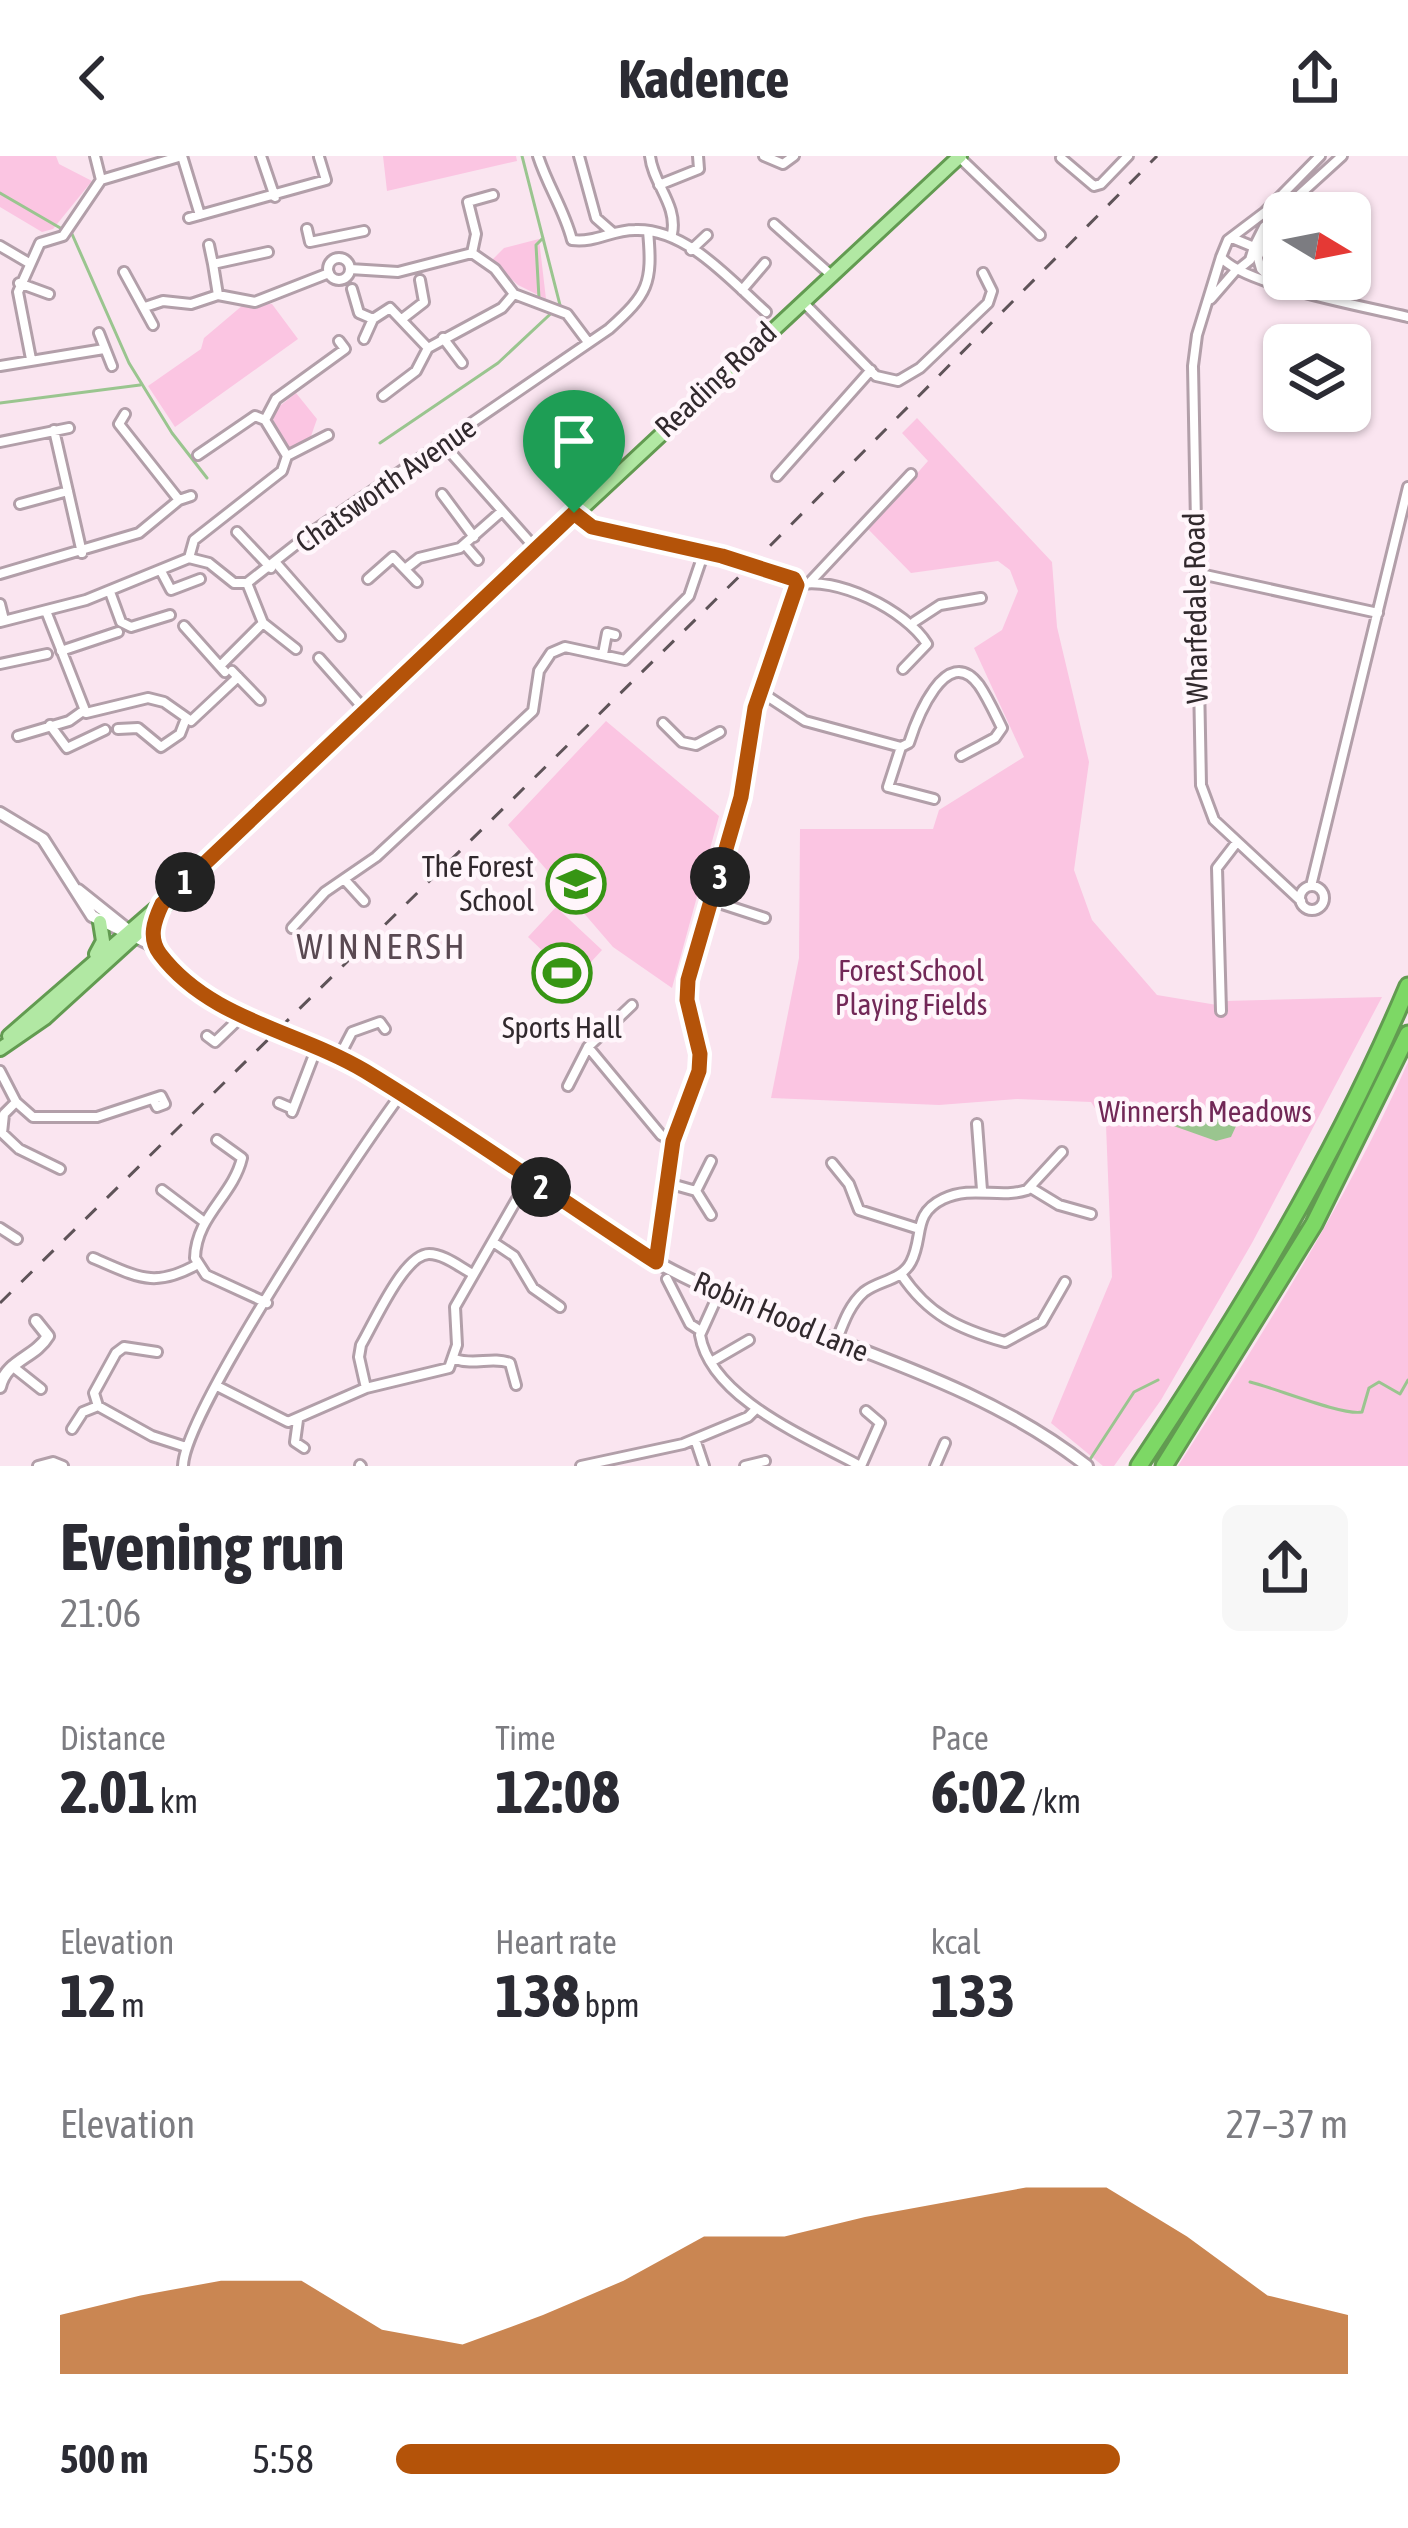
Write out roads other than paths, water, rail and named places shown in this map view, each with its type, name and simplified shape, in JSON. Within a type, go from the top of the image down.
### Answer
[{"type":"highway","points":[[1139,1466],[1236,1318],[1308,1195],[1408,986]]},
{"type":"highway","points":[[1164,1466],[1292,1263],[1356,1145],[1408,1034]]},
{"type":"main road","name":"Reading Road","points":[[1,1049],[89,965],[158,910],[364,710],[960,156]]},
{"type":"main road","points":[[0,813],[43,839],[81,905],[100,922],[129,933]]},
{"type":"main road","points":[[64,874],[97,909],[129,933]]},
{"type":"main road","points":[[155,950],[158,910]]},
{"type":"main road","points":[[89,965],[103,944],[100,922]]},
{"type":"main road","name":"Reading Road","points":[[1,1049],[50,1014],[129,933]]},
{"type":"main road","name":"Robin Hood Lane","points":[[129,933],[194,987],[248,1019],[339,1057],[402,1093],[656,1262],[718,1293],[998,1411],[1084,1464]]},
{"type":"main road","points":[[0,1388],[11,1366],[40,1348],[48,1336],[36,1321]]},
{"type":"street","points":[[94,156],[101,180]]},
{"type":"street","points":[[31,359],[19,284],[40,243],[63,236],[101,180],[182,156],[200,215]]},
{"type":"street","points":[[261,156],[275,197]]},
{"type":"street","points":[[538,156],[550,194],[562,205],[572,240],[592,243],[612,232],[672,234],[766,312]]},
{"type":"street","points":[[579,156],[596,218],[612,232]]},
{"type":"street","points":[[650,156],[652,177],[675,219],[672,234]]},
{"type":"street","points":[[659,184],[699,169],[698,156]]},
{"type":"street","points":[[764,156],[775,164],[794,156]]},
{"type":"street","points":[[960,156],[1040,235]]},
{"type":"street","points":[[1061,158],[1094,186],[1128,156]]},
{"type":"street","points":[[1263,271],[1255,251],[1232,238],[1320,156]]},
{"type":"street","name":"Wharfedale Road","points":[[1210,301],[1250,260],[1276,217],[1342,156]]},
{"type":"street","points":[[189,218],[326,179],[319,157]]},
{"type":"street","points":[[472,253],[476,233],[468,202],[493,195]]},
{"type":"street","points":[[774,224],[830,274]]},
{"type":"street","points":[[307,230],[310,242],[364,231]]},
{"type":"street","name":"Chatsworth Avenue","points":[[247,584],[311,532],[445,446],[631,310],[649,284],[648,231]]},
{"type":"street","points":[[691,250],[707,235]]},
{"type":"street","points":[[343,237],[343,258],[350,268]]},
{"type":"street","name":"Wharfedale Road","points":[[1232,238],[1223,246],[1193,354],[1201,785],[1211,816],[1300,902]]},
{"type":"street","points":[[208,245],[218,295]]},
{"type":"street","points":[[0,246],[29,263]]},
{"type":"street","points":[[213,264],[268,252]]},
{"type":"street","points":[[350,268],[398,272],[472,253],[495,269],[514,295],[548,305],[588,342]]},
{"type":"street","points":[[1222,257],[1263,278]]},
{"type":"street","points":[[328,273],[329,262],[343,258]]},
{"type":"street","points":[[742,290],[765,263]]},
{"type":"street","points":[[328,273],[340,280],[350,268]]},
{"type":"street","points":[[124,272],[153,325]]},
{"type":"street","points":[[801,300],[884,380],[906,379],[988,303],[992,291],[983,272]]},
{"type":"street","points":[[145,307],[163,301],[191,304],[218,295],[255,302],[328,273]]},
{"type":"street","points":[[402,320],[428,305],[420,280]]},
{"type":"street","points":[[19,284],[49,294]]},
{"type":"street","points":[[352,289],[359,313],[373,319]]},
{"type":"street","points":[[383,396],[416,371],[428,348],[502,308],[514,295]]},
{"type":"street","points":[[1342,300],[1408,317]]},
{"type":"street","points":[[364,339],[373,319],[391,308],[407,331],[428,348]]},
{"type":"street","points":[[934,328],[946,341]]},
{"type":"street","points":[[99,333],[112,366]]},
{"type":"street","points":[[443,338],[462,363]]},
{"type":"street","points":[[265,420],[276,399],[346,346]]},
{"type":"street","points":[[0,366],[104,349]]},
{"type":"street","points":[[777,476],[871,370]]},
{"type":"street","points":[[189,558],[194,540],[282,471],[286,456],[265,420],[255,416],[198,455]]},
{"type":"street","points":[[119,421],[179,500]]},
{"type":"street","points":[[0,442],[70,428]]},
{"type":"street","points":[[54,430],[82,553]]},
{"type":"street","points":[[286,456],[328,435]]},
{"type":"street","points":[[445,446],[536,549]]},
{"type":"street","points":[[574,513],[592,527],[704,552],[770,571],[797,585],[812,581],[910,474]]},
{"type":"street","points":[[1318,871],[1324,901],[1317,909],[1306,908],[1300,902],[1318,871],[1408,487]]},
{"type":"street","points":[[32,514],[25,504],[68,491]]},
{"type":"street","points":[[442,494],[474,537]]},
{"type":"street","points":[[0,574],[139,533],[179,500],[191,496]]},
{"type":"street","points":[[405,569],[419,558],[465,545],[502,511]]},
{"type":"street","points":[[237,532],[340,636]]},
{"type":"street","points":[[465,545],[478,560]]},
{"type":"street","points":[[292,928],[533,711],[539,671],[550,653],[566,646],[625,659],[689,596],[704,552]]},
{"type":"street","points":[[368,579],[393,557],[417,582]]},
{"type":"street","points":[[0,604],[2,621],[46,611],[110,592],[189,558],[209,563],[234,583],[247,584],[263,622],[296,649]]},
{"type":"street","points":[[161,571],[171,590],[200,579]]},
{"type":"street","points":[[1196,573],[1378,613]]},
{"type":"street","points":[[812,581],[891,608],[914,622],[927,644],[903,669]]},
{"type":"street","points":[[656,1262],[673,1141],[699,1071],[687,986],[741,797],[746,748],[761,692],[797,585]]},
{"type":"street","points":[[110,592],[122,622],[131,627],[170,615]]},
{"type":"street","points":[[914,622],[940,605],[981,598]]},
{"type":"street","points":[[46,611],[83,710]]},
{"type":"street","points":[[118,728],[138,723],[161,747],[180,734],[185,721],[199,715],[263,622]]},
{"type":"street","points":[[184,626],[260,700]]},
{"type":"street","points":[[61,651],[118,632]]},
{"type":"street","points":[[603,654],[607,633]]},
{"type":"street","points":[[0,664],[46,654]]},
{"type":"street","points":[[319,658],[364,710]]},
{"type":"street","points":[[761,692],[805,721],[901,747],[909,743],[933,687],[949,676],[965,675],[977,681],[1002,728],[995,738],[961,756]]},
{"type":"street","points":[[83,710],[94,713],[158,699],[185,721]]},
{"type":"street","points":[[18,736],[75,718],[83,710]]},
{"type":"street","points":[[663,723],[682,742],[696,745],[720,732]]},
{"type":"street","points":[[50,725],[67,748],[86,741],[100,727]]},
{"type":"street","points":[[901,747],[888,787],[934,799]]},
{"type":"street","points":[[1221,1011],[1217,868],[1237,842]]},
{"type":"street","points":[[344,879],[364,901]]},
{"type":"street","points":[[1282,885],[1322,890]]},
{"type":"street","points":[[713,902],[765,918]]},
{"type":"street","points":[[568,1086],[588,1047],[632,1005]]},
{"type":"street","points":[[207,1036],[215,1042],[248,1019]]},
{"type":"street","points":[[339,1057],[352,1032],[383,1022]]},
{"type":"street","points":[[588,1047],[661,1135],[673,1141]]},
{"type":"street","points":[[279,1103],[292,1110],[317,1048]]},
{"type":"street","points":[[0,1071],[16,1102],[33,1118],[89,1118],[154,1101]]},
{"type":"street","points":[[183,1466],[186,1447],[217,1386],[339,1182],[402,1093]]},
{"type":"street","points":[[16,1102],[4,1114],[2,1132],[19,1149],[60,1169]]},
{"type":"street","points":[[977,1124],[982,1190]]},
{"type":"street","points":[[218,1140],[242,1158],[237,1176],[203,1221],[196,1245],[198,1264],[206,1275],[267,1303]]},
{"type":"street","points":[[836,1342],[855,1301],[901,1274],[914,1257],[916,1228],[925,1212],[940,1200],[982,1190],[1012,1193],[1031,1188],[1062,1152]]},
{"type":"street","points":[[696,1191],[711,1161]]},
{"type":"street","points":[[832,1163],[849,1184],[859,1210],[916,1228]]},
{"type":"street","points":[[455,1359],[455,1307],[529,1178]]},
{"type":"street","points":[[664,1182],[696,1191],[711,1215]]},
{"type":"street","points":[[1031,1188],[1059,1205],[1091,1214]]},
{"type":"street","points":[[162,1190],[203,1221]]},
{"type":"street","points":[[0,1228],[17,1239]]},
{"type":"street","points":[[493,1242],[514,1256],[533,1288],[560,1307]]},
{"type":"street","points":[[367,1388],[361,1345],[410,1262],[425,1253],[473,1274]]},
{"type":"street","points":[[93,1258],[136,1276],[167,1282],[198,1264]]},
{"type":"street","points":[[901,1274],[920,1302],[960,1330],[1005,1342],[1042,1322],[1065,1282]]},
{"type":"street","points":[[667,1280],[690,1324],[701,1331],[711,1362],[756,1408],[860,1466],[880,1423],[866,1411]]},
{"type":"street","points":[[701,1331],[718,1293]]},
{"type":"street","points":[[711,1362],[749,1340]]},
{"type":"street","points":[[157,1352],[124,1347],[94,1393],[98,1406],[152,1436],[186,1447]]},
{"type":"street","points":[[217,1386],[278,1420],[298,1420],[367,1388],[435,1373],[455,1359]]},
{"type":"street","points":[[455,1359],[472,1365],[500,1359],[510,1364],[516,1385]]},
{"type":"street","points":[[11,1366],[41,1389]]},
{"type":"street","points":[[72,1429],[83,1412],[98,1406]]},
{"type":"street","points":[[581,1466],[695,1439],[748,1417],[756,1408]]},
{"type":"street","points":[[298,1420],[295,1442],[304,1448]]},
{"type":"street","points":[[695,1439],[704,1466]]},
{"type":"street","points":[[935,1466],[945,1443]]},
{"type":"street","points":[[745,1466],[765,1461]]},
{"type":"street","points":[[38,1466],[53,1462],[63,1466]]},
{"type":"waterway","points":[[380,443],[498,363],[560,305],[522,156]]},
{"type":"waterway","points":[[0,193],[62,229]]},
{"type":"waterway","points":[[72,234],[129,363],[172,433],[207,478]]},
{"type":"waterway","points":[[539,298],[536,245],[543,238]]},
{"type":"waterway","points":[[0,403],[140,385]]},
{"type":"waterway","points":[[1087,1464],[1134,1392],[1158,1380]]},
{"type":"waterway","points":[[1250,1382],[1325,1406],[1362,1412],[1369,1388],[1379,1382],[1400,1394],[1408,1380]]},
{"type":"railway","points":[[0,1303],[756,560],[1157,156]]},
{"type":"place","name":"The Forest School","points":[[576,884]]},
{"type":"place","name":"Sports Hall","points":[[562,973]]},
{"type":"district","name":"WINNERSH","points":[[382,946]]},
{"type":"park label","name":"Forest School Playing Fields","points":[[911,988]]},
{"type":"park label","name":"Winnersh Meadows","points":[[1205,1112]]}]
